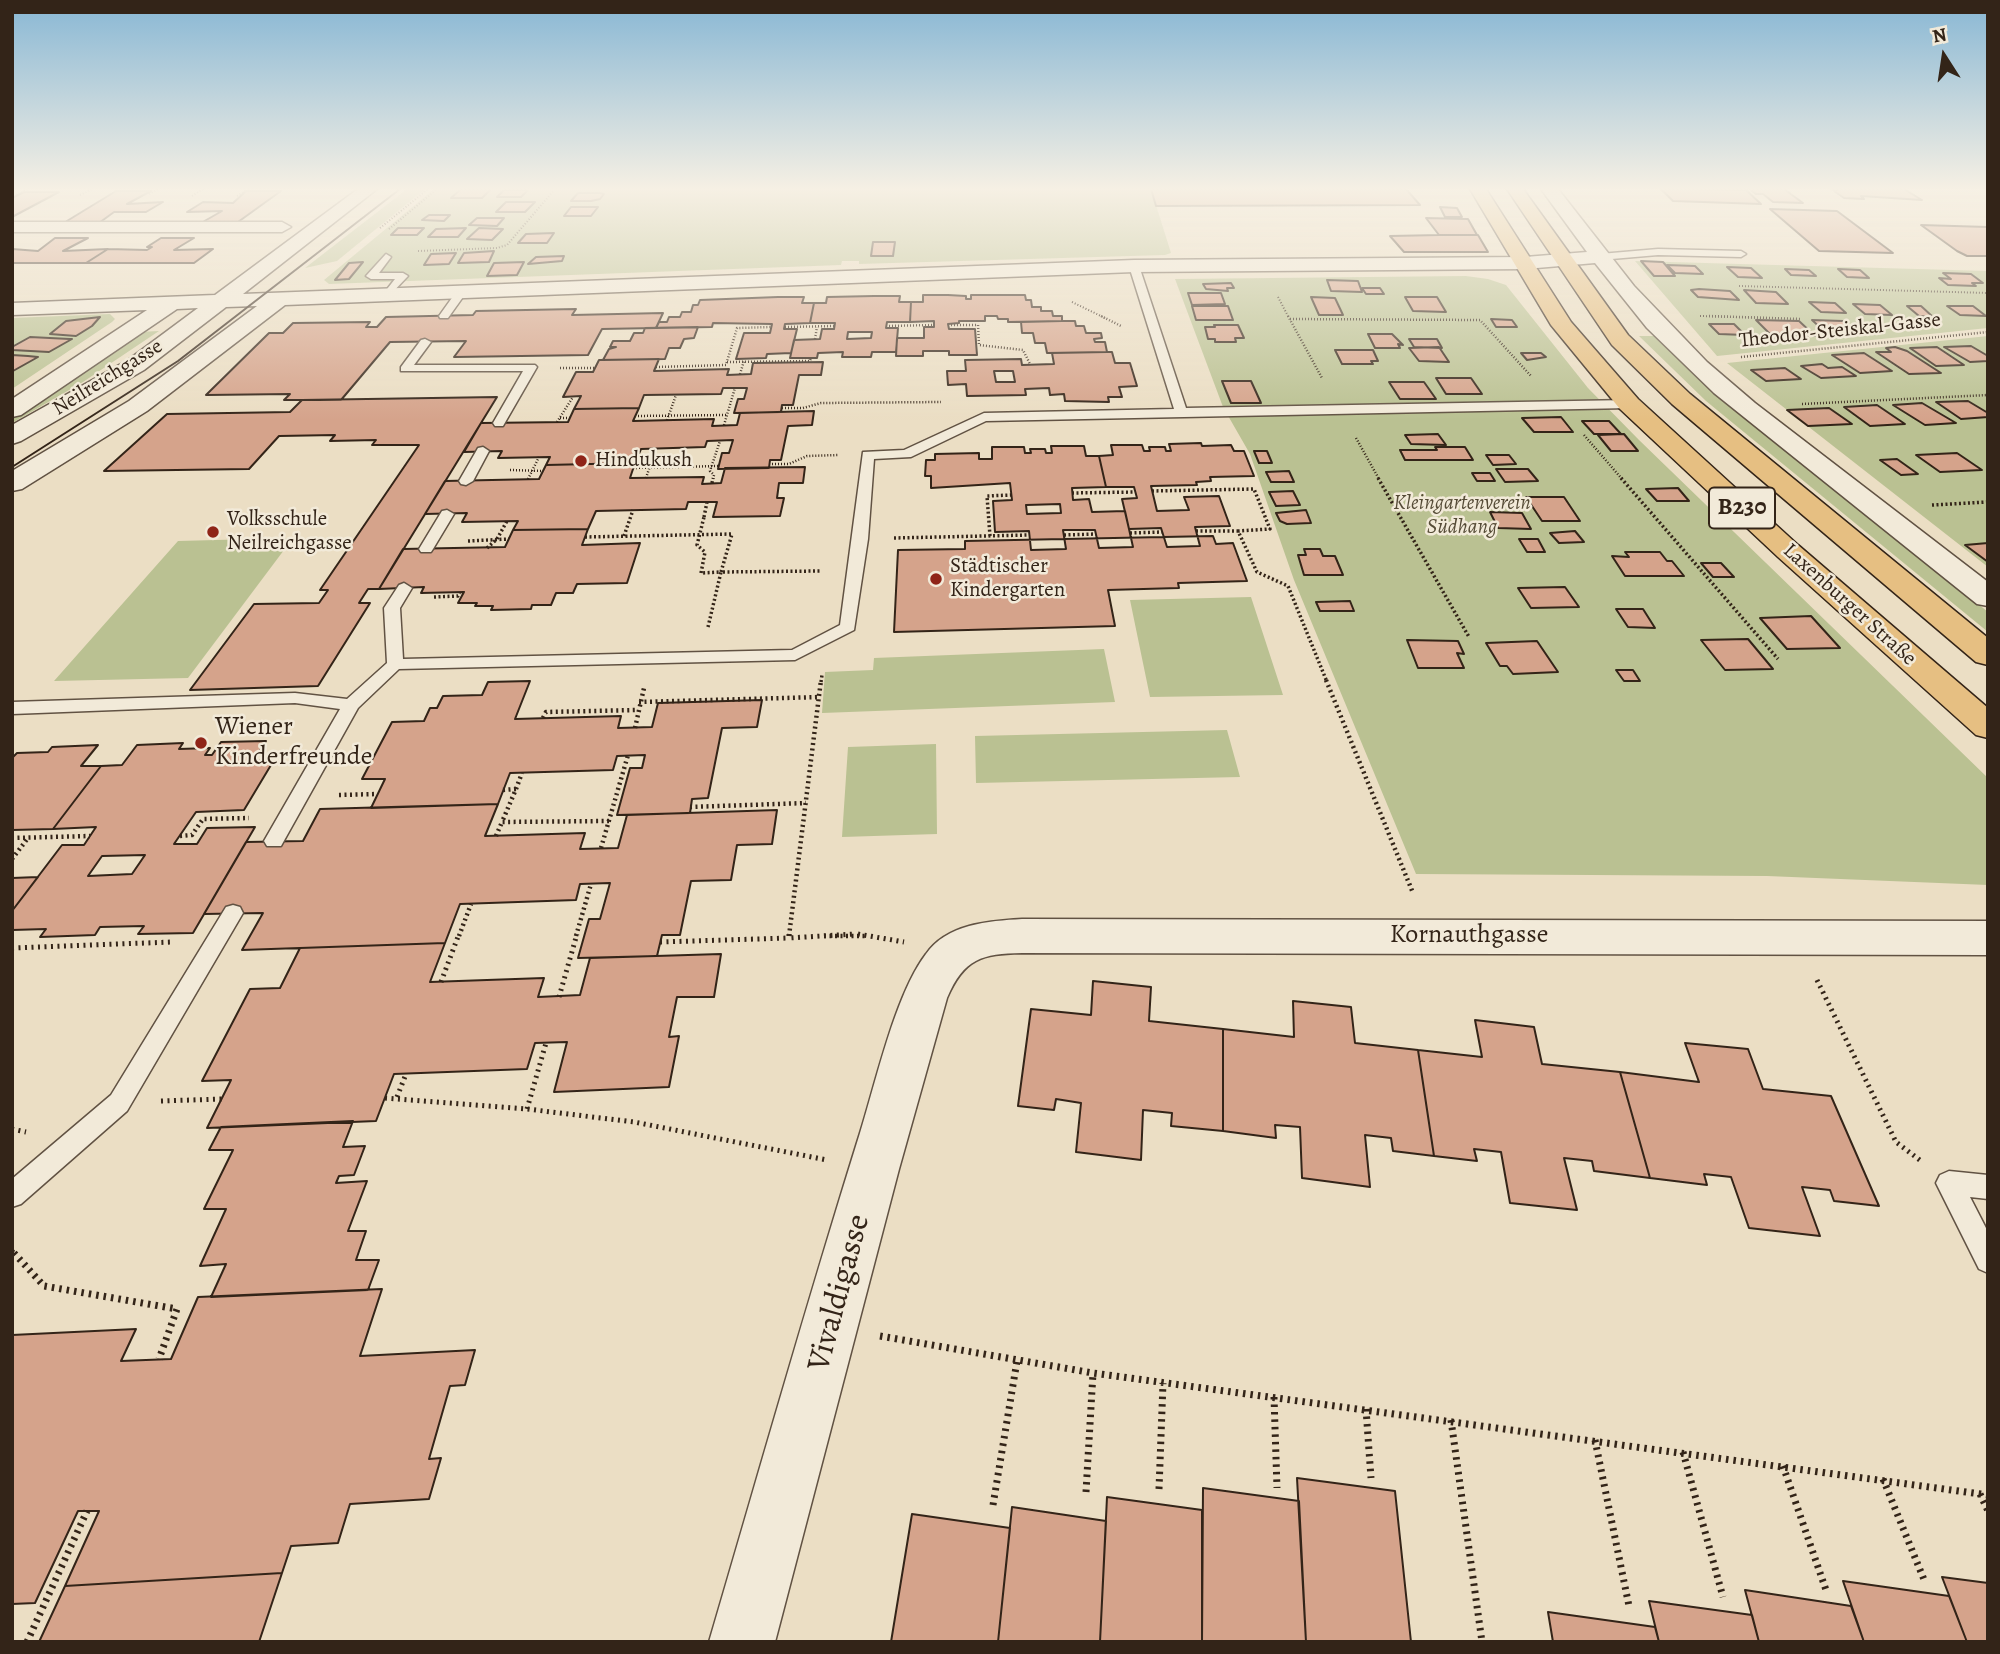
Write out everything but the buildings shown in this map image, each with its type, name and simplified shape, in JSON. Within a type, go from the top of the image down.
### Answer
[{"type":"main road","name":"Laxenburger Straße","points":[[1527,266],[1562,325],[1629,404],[1788,551],[1988,727]]},
{"type":"main road","name":"Laxenburger Straße","points":[[1571,266],[1620,340],[1681,400],[1988,654]]},
{"type":"street","name":"Neilreichgasse","points":[[12,436],[136,365],[265,266]]},
{"type":"street","points":[[12,309],[1129,266]]},
{"type":"street","points":[[1609,266],[1655,323],[1745,407],[1879,508],[1988,597]]},
{"type":"street","name":"Neilreichgasse","points":[[12,410],[202,283]]},
{"type":"street","name":"Neilreichgasse","points":[[12,483],[138,406],[282,297]]},
{"type":"street","name":"Kornauthgasse","points":[[953,951],[1002,936],[1988,938]]},
{"type":"street","name":"Vivaldigasse","points":[[742,1642],[874,1169],[925,998],[935,972],[953,951]]},
{"type":"lane","points":[[379,266],[371,276],[403,276],[389,293]]},
{"type":"lane","points":[[1134,266],[1181,412]]},
{"type":"lane","points":[[444,316],[463,290]]},
{"type":"lane","points":[[425,342],[405,369],[531,367],[499,423]]},
{"type":"lane","points":[[274,841],[351,705],[395,664],[795,655],[848,626],[861,539],[868,454],[906,454],[984,416],[1629,404]]},
{"type":"lane","points":[[466,481],[483,451]]},
{"type":"lane","points":[[426,549],[447,514]]},
{"type":"lane","points":[[395,664],[392,608],[404,588]]},
{"type":"lane","points":[[12,708],[295,698],[351,705]]},
{"type":"lane","points":[[12,1195],[119,1103],[233,913]]},
{"type":"lane","points":[[1988,1187],[1949,1183],[1988,1260]]},
{"type":"path","points":[[1007,271],[1160,344]]},
{"type":"path","points":[[1740,286],[1988,293]]},
{"type":"path","points":[[1277,296],[1469,637]]},
{"type":"path","points":[[1698,316],[1801,319]]},
{"type":"path","points":[[887,326],[934,325]]},
{"type":"path","points":[[948,325],[978,325],[979,345],[1023,350],[1030,364]]},
{"type":"path","points":[[656,367],[726,365],[737,328],[771,327]]},
{"type":"path","points":[[785,327],[834,327]]},
{"type":"path","points":[[815,339],[817,327]]},
{"type":"path","name":"Theodor-Steiskal-Gasse","points":[[1695,362],[1988,332]]},
{"type":"path","points":[[727,362],[811,358]]},
{"type":"path","points":[[740,374],[744,361]]},
{"type":"path","points":[[724,425],[735,388]]},
{"type":"path","points":[[667,418],[676,395]]},
{"type":"path","points":[[1745,407],[1988,395]]},
{"type":"path","points":[[570,418],[558,420],[573,397]]},
{"type":"path","points":[[782,408],[803,408],[821,403],[951,402],[984,416]]},
{"type":"path","points":[[729,409],[735,409]]},
{"type":"path","points":[[635,416],[667,418],[727,415]]},
{"type":"path","points":[[712,483],[714,475],[710,471],[720,441]]},
{"type":"path","points":[[646,478],[656,448]]},
{"type":"path","points":[[769,464],[789,464],[807,456],[868,454]]},
{"type":"path","points":[[528,480],[539,457]]},
{"type":"path","points":[[633,468],[719,466]]},
{"type":"path","points":[[1152,491],[1254,489],[1270,529],[1196,531]]},
{"type":"path","points":[[1072,493],[1136,492]]},
{"type":"path","points":[[990,536],[987,496],[1011,495]]},
{"type":"path","points":[[707,502],[697,545],[705,552],[701,573],[856,570]]},
{"type":"path","points":[[623,536],[634,510]]},
{"type":"path","points":[[487,548],[498,539],[507,521]]},
{"type":"path","points":[[1238,531],[1257,572],[1288,586],[1430,936]]},
{"type":"path","points":[[1130,533],[1163,532]]},
{"type":"path","points":[[585,537],[732,534],[701,657]]},
{"type":"path","points":[[1064,535],[1096,534]]},
{"type":"path","points":[[861,539],[1029,535]]},
{"type":"path","points":[[466,545],[469,540],[509,539]]},
{"type":"path","points":[[789,938],[821,688]]},
{"type":"path","points":[[635,728],[639,702],[820,697]]},
{"type":"path","points":[[543,718],[545,712],[638,710]]},
{"type":"path","points":[[601,848],[615,809],[628,755]]},
{"type":"path","points":[[496,836],[522,773]]},
{"type":"path","points":[[503,790],[516,789]]},
{"type":"path","points":[[691,807],[806,803]]},
{"type":"path","points":[[180,835],[192,835],[203,819],[289,816]]},
{"type":"path","points":[[502,822],[609,821]]},
{"type":"path","points":[[12,838],[90,836]]},
{"type":"path","points":[[12,859],[28,837]]},
{"type":"path","points":[[559,997],[592,884]]},
{"type":"path","points":[[441,982],[471,904]]},
{"type":"path","points":[[660,942],[857,934],[953,951]]},
{"type":"path","points":[[1797,939],[1896,1142]]},
{"type":"path","points":[[12,948],[216,941]]},
{"type":"path","points":[[574,946],[582,945]]},
{"type":"path","points":[[527,1109],[546,1043]]},
{"type":"path","points":[[397,1097],[406,1074]]},
{"type":"path","points":[[385,1098],[527,1109],[634,1122],[874,1169]]},
{"type":"path","points":[[119,1103],[222,1099]]},
{"type":"path","points":[[12,1251],[44,1286],[177,1309],[159,1359]]},
{"type":"path","points":[[831,1326],[1093,1373],[1984,1494],[1988,1511]]},
{"type":"path","points":[[993,1506],[1017,1361]]},
{"type":"path","points":[[1086,1492],[1093,1373]]},
{"type":"path","points":[[1159,1489],[1163,1382]]},
{"type":"path","points":[[1274,1397],[1277,1488]]},
{"type":"path","points":[[1366,1409],[1371,1478]]},
{"type":"path","points":[[1451,1420],[1482,1642]]},
{"type":"path","points":[[1595,1440],[1629,1606]]},
{"type":"path","points":[[1683,1452],[1723,1597]]},
{"type":"path","points":[[1783,1466],[1826,1590]]},
{"type":"path","points":[[1883,1479],[1925,1582]]},
{"type":"path","points":[[27,1642],[87,1511]]},
{"type":"green space","points":[[341,266],[809,266],[329,284],[324,280]]},
{"type":"green space","points":[[1639,266],[1818,266],[1988,271],[1988,328],[1717,356]]},
{"type":"green space","name":"Kleingartenverein Südhang","points":[[1466,276],[1506,285],[1588,388],[1988,778],[1988,885],[1767,876],[1416,874],[1294,580],[1250,454],[1223,407],[1175,279]]},
{"type":"green space","points":[[110,314],[115,319],[112,322],[12,389],[12,318]]},
{"type":"green space","points":[[159,331],[83,382],[12,423],[12,419],[138,332]]},
{"type":"green space","points":[[1639,336],[1657,336],[1725,400],[1988,612],[1988,632],[1706,401]]},
{"type":"green space","points":[[1988,336],[1988,567],[1727,363]]},
{"type":"green space","points":[[293,538],[188,678],[54,681],[178,541]]},
{"type":"green space","points":[[1251,597],[1283,695],[1150,697],[1130,600]]},
{"type":"green space","points":[[1104,649],[1115,702],[822,713],[825,672],[873,670],[874,658]]},
{"type":"green space","points":[[1227,730],[1240,777],[976,783],[975,736]]},
{"type":"green space","points":[[936,744],[937,834],[842,837],[848,747]]},
{"type":"tram line","points":[[12,467],[178,361],[300,266]]},
{"type":"place","name":"Hindukush","points":[[581,461]]},
{"type":"place","name":"Volksschule Neilreichgasse","points":[[213,532]]},
{"type":"place","name":"Städtischer Kindergarten","points":[[936,579]]},
{"type":"place","name":"Wiener Kinderfreunde","points":[[201,743]]}]
